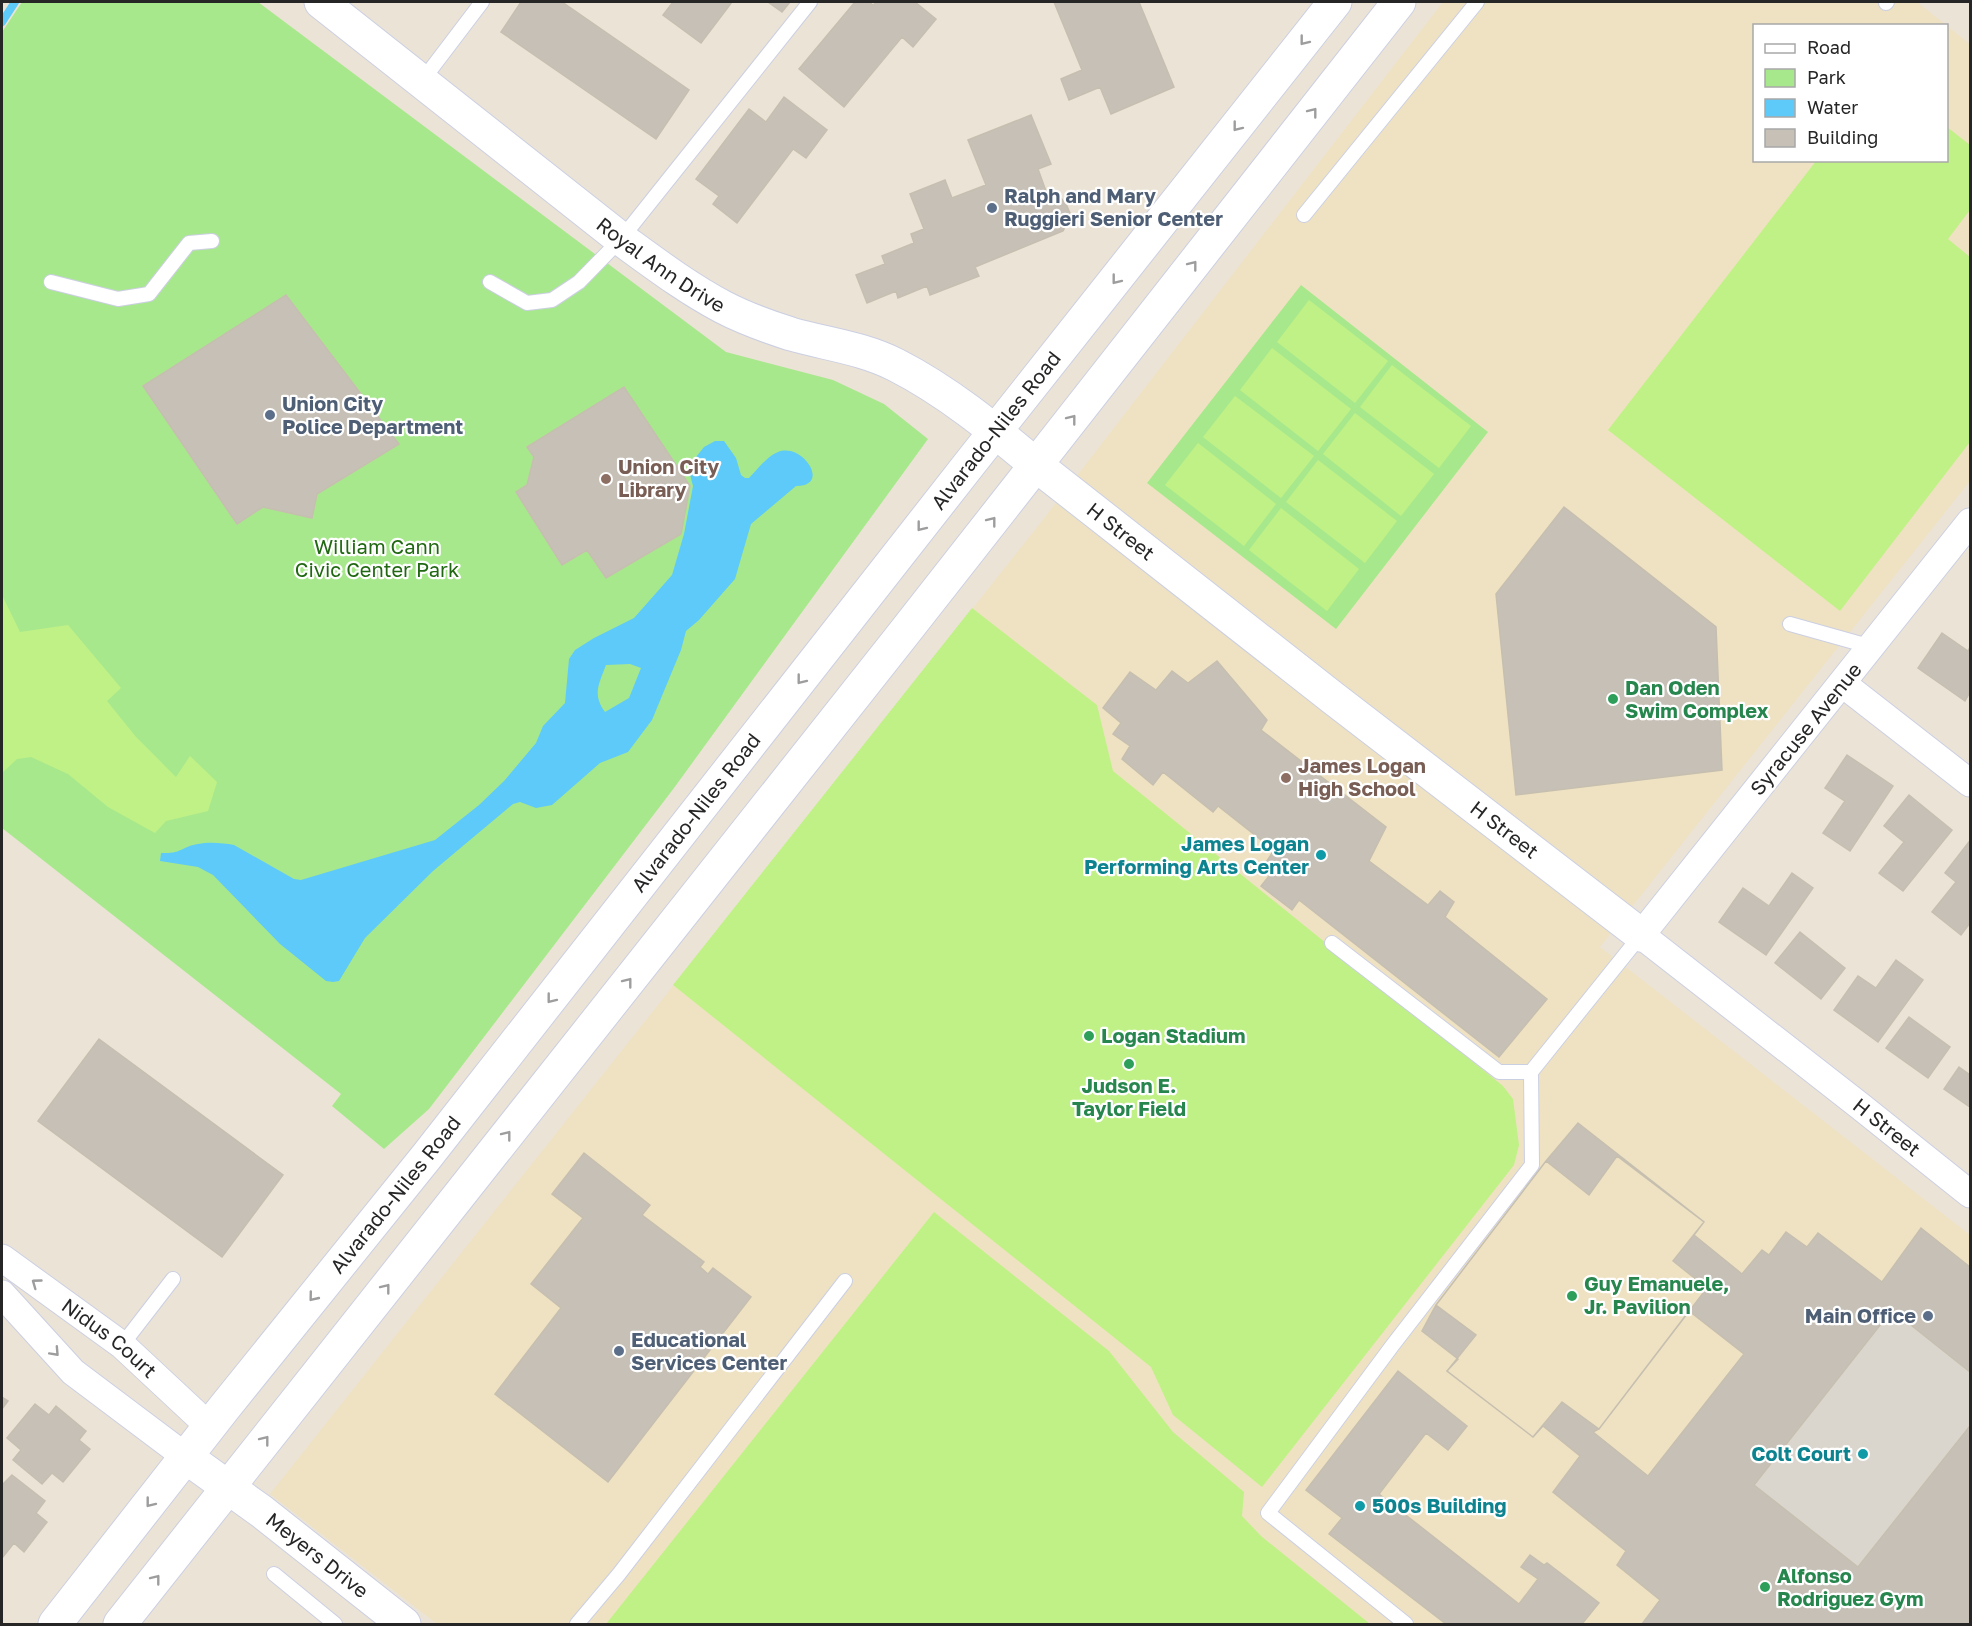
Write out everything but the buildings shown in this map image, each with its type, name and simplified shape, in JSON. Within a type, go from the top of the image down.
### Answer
[{"type":"main road","name":"Royal Ann Drive","points":[[321,2],[621,239],[671,275],[724,308],[792,334],[848,347],[894,364],[937,388],[996,431],[1036,465]]},
{"type":"main road","name":"Alvarado-Niles Road","points":[[55,1624],[435,1147],[1335,2]]},
{"type":"main road","points":[[120,1624],[1399,2]]},
{"type":"main road","name":"H Street","points":[[1036,465],[1641,936]]},
{"type":"main road","points":[[210,1427],[228,1486]]},
{"type":"main road","name":"Meyers Drive","points":[[186,1457],[228,1486],[404,1624]]},
{"type":"street","name":"Syracuse Avenue","points":[[1641,936],[1971,522]]},
{"type":"street","points":[[1843,684],[1971,783]]},
{"type":"street","name":"H Street","points":[[1641,936],[1971,1194]]},
{"type":"street","name":"Nidus Court","points":[[2,1258],[122,1346],[210,1427]]},
{"type":"street","name":"Nidus Court","points":[[2,1294],[74,1372],[186,1457]]},
{"type":"lane","points":[[422,81],[482,2]]},
{"type":"lane","points":[[490,282],[527,303],[552,300],[579,282],[621,239],[810,2]]},
{"type":"lane","points":[[1304,215],[1477,2]]},
{"type":"lane","points":[[51,282],[118,299],[149,294],[189,243],[212,241]]},
{"type":"lane","points":[[1790,624],[1872,647]]},
{"type":"lane","points":[[1406,1624],[1268,1514],[1392,1346],[1532,1165],[1531,1072],[1641,936]]},
{"type":"lane","points":[[1332,943],[1499,1072],[1531,1072]]},
{"type":"lane","points":[[122,1346],[173,1279]]},
{"type":"lane","points":[[577,1624],[846,1281]]},
{"type":"lane","points":[[274,1574],[335,1624]]},
{"type":"shaded area","name":"James Logan High School","points":[[1443,2],[1917,2],[1945,24],[1753,24],[1753,162],[1948,162],[1948,27],[1970,44],[1970,481],[1600,947],[1970,1235],[1970,1624],[437,1624],[270,1494],[1042,521]]},
{"type":"shaded area","name":"Colt Court","points":[[1892,1310],[1970,1372],[1970,1426],[1858,1567],[1754,1485]]},
{"type":"green space","name":"William Cann Civic Center Park","points":[[22,2],[258,2],[726,352],[833,380],[884,404],[928,439],[674,788],[429,1109],[384,1149],[332,1106],[341,1094],[2,828],[2,32]]},
{"type":"green space","points":[[1948,128],[1970,145],[1970,210],[1948,239],[1970,257],[1970,442],[1840,611],[1608,430],[1815,162],[1948,162]]},
{"type":"green space","points":[[1301,285],[1488,432],[1336,629],[1147,483]]},
{"type":"green space","points":[[1309,300],[1388,361],[1355,403],[1277,342]]},
{"type":"green space","points":[[1272,348],[1351,409],[1318,451],[1240,390]]},
{"type":"green space","points":[[1392,365],[1471,426],[1439,468],[1360,407]]},
{"type":"green space","points":[[1235,396],[1314,456],[1281,498],[1203,437]]},
{"type":"green space","points":[[1355,413],[1434,474],[1401,516],[1323,454]]},
{"type":"green space","points":[[1198,443],[1276,504],[1244,546],[1165,485]]},
{"type":"green space","points":[[1318,460],[1397,521],[1365,563],[1286,502]]},
{"type":"green space","points":[[1281,508],[1359,569],[1327,611],[1249,550]]},
{"type":"green space","points":[[2,595],[20,632],[68,625],[121,688],[107,701],[136,737],[176,777],[190,756],[217,782],[208,811],[166,821],[155,833],[108,807],[68,774],[31,757],[17,759],[2,773]]},
{"type":"green space","name":"Logan Stadium","points":[[972,608],[1097,705],[1113,771],[1503,1086],[1513,1099],[1519,1145],[1514,1165],[1262,1487],[1173,1415],[1151,1367],[673,985]]},
{"type":"green space","points":[[934,1212],[1109,1351],[1173,1432],[1244,1492],[1242,1516],[1261,1536],[1370,1624],[606,1624]]},
{"type":"water","points":[[715,441],[724,441],[736,458],[741,475],[745,478],[749,478],[766,460],[778,452],[796,453],[810,465],[812,479],[807,484],[796,486],[751,524],[735,579],[699,620],[686,631],[681,650],[652,720],[628,752],[600,763],[552,805],[536,808],[520,802],[513,804],[433,871],[365,938],[339,981],[326,981],[280,944],[213,875],[198,867],[160,861],[161,853],[174,852],[203,843],[228,844],[234,845],[294,879],[301,880],[435,840],[479,805],[504,781],[536,743],[543,726],[565,703],[569,659],[575,650],[634,618],[672,575],[684,534],[693,486],[688,467],[704,447]],"holes":[[[630,664],[641,668],[629,698],[605,712],[599,700],[598,689],[606,665]]]},
{"type":"waterway","points":[[2,22],[15,2]]},
{"type":"place","name":"Ralph and Mary Ruggieri Senior Center","points":[[992,208]]},
{"type":"place","name":"Union City Police Department","points":[[270,415]]},
{"type":"place","name":"Union City Library","points":[[606,479]]},
{"type":"place","name":"Dan Oden Swim Complex","points":[[1613,699]]},
{"type":"place","name":"James Logan High School","points":[[1286,778]]},
{"type":"place","name":"James Logan Performing Arts Center","points":[[1321,855]]},
{"type":"place","name":"Logan Stadium","points":[[1089,1036]]},
{"type":"place","name":"Judson E. Taylor Field","points":[[1129,1064]]},
{"type":"place","name":"Guy Emanuele, Jr. Pavilion","points":[[1572,1296]]},
{"type":"place","name":"Main Office","points":[[1928,1316]]},
{"type":"place","name":"Educational Services Center","points":[[619,1351]]},
{"type":"place","name":"Colt Court","points":[[1863,1454]]},
{"type":"place","name":"500s Building","points":[[1360,1506]]},
{"type":"place","name":"Alfonso Rodriguez Gym","points":[[1765,1587]]}]
